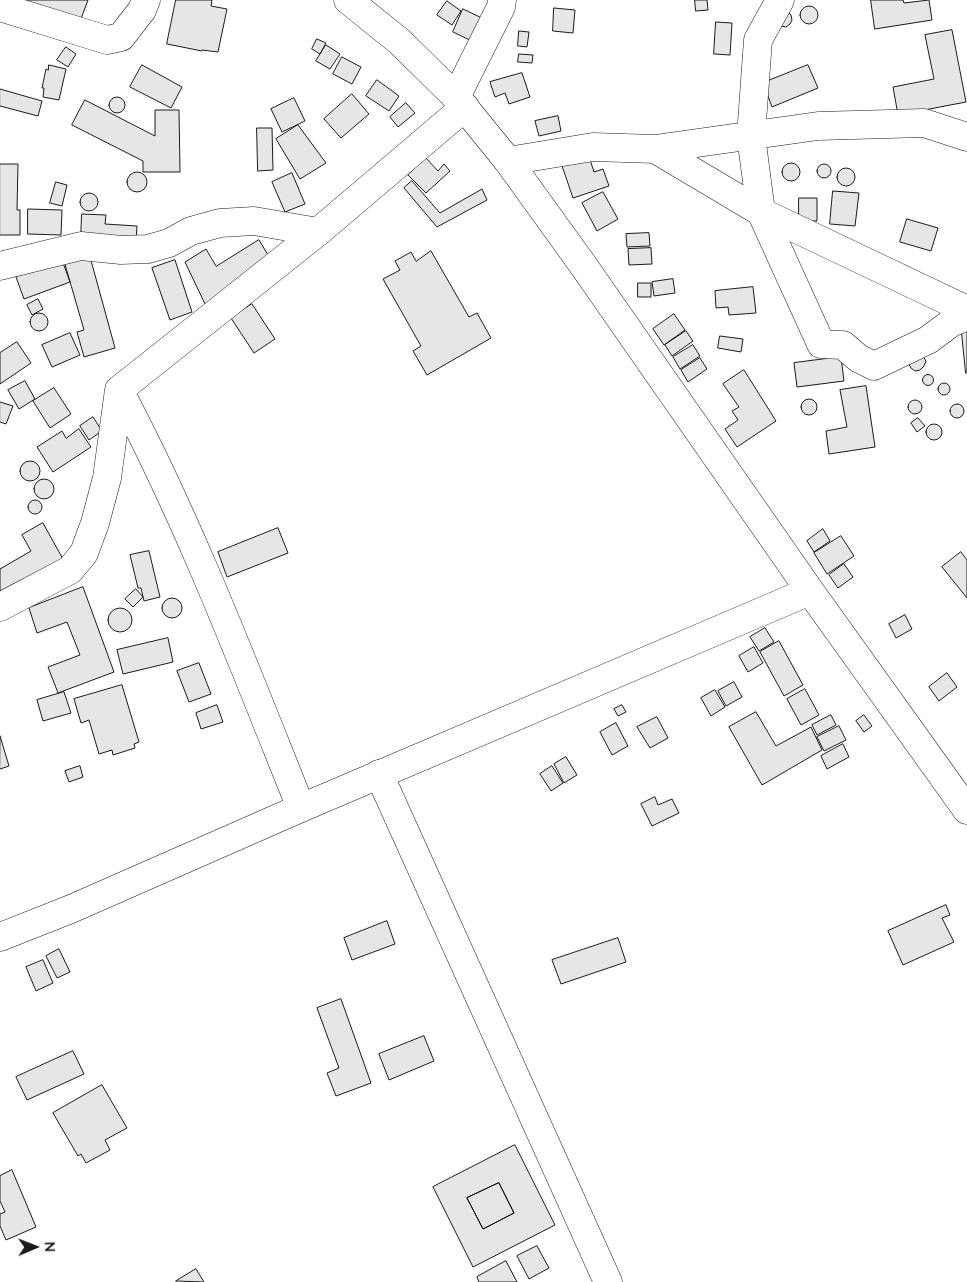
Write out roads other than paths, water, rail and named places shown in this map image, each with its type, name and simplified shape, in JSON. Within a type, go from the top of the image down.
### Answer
[{"type":"street","points":[[0,7],[107,40],[121,36],[142,10],[146,0]]},
{"type":"street","points":[[348,0],[399,41],[461,102],[508,161],[583,265],[810,591],[967,810]]},
{"type":"street","points":[[0,607],[70,570],[84,553],[95,523],[107,478],[118,390],[318,232],[461,102],[501,7],[502,0]]},
{"type":"street","points":[[780,0],[758,40],[751,136],[761,212],[820,344],[844,345],[858,358],[874,366],[928,340],[951,323],[967,316]]},
{"type":"street","points":[[508,161],[593,147],[655,149],[818,126],[924,123],[967,116]]},
{"type":"street","points":[[924,123],[967,137]]},
{"type":"street","points":[[655,149],[761,212],[967,310]]},
{"type":"street","points":[[0,266],[80,246],[121,250],[148,249],[169,243],[191,231],[220,223],[254,221],[318,232]]},
{"type":"street","points":[[118,390],[151,452],[198,553],[301,808]]},
{"type":"street","points":[[0,937],[71,909],[379,774],[810,591]]},
{"type":"street","points":[[379,774],[608,1282]]}]
